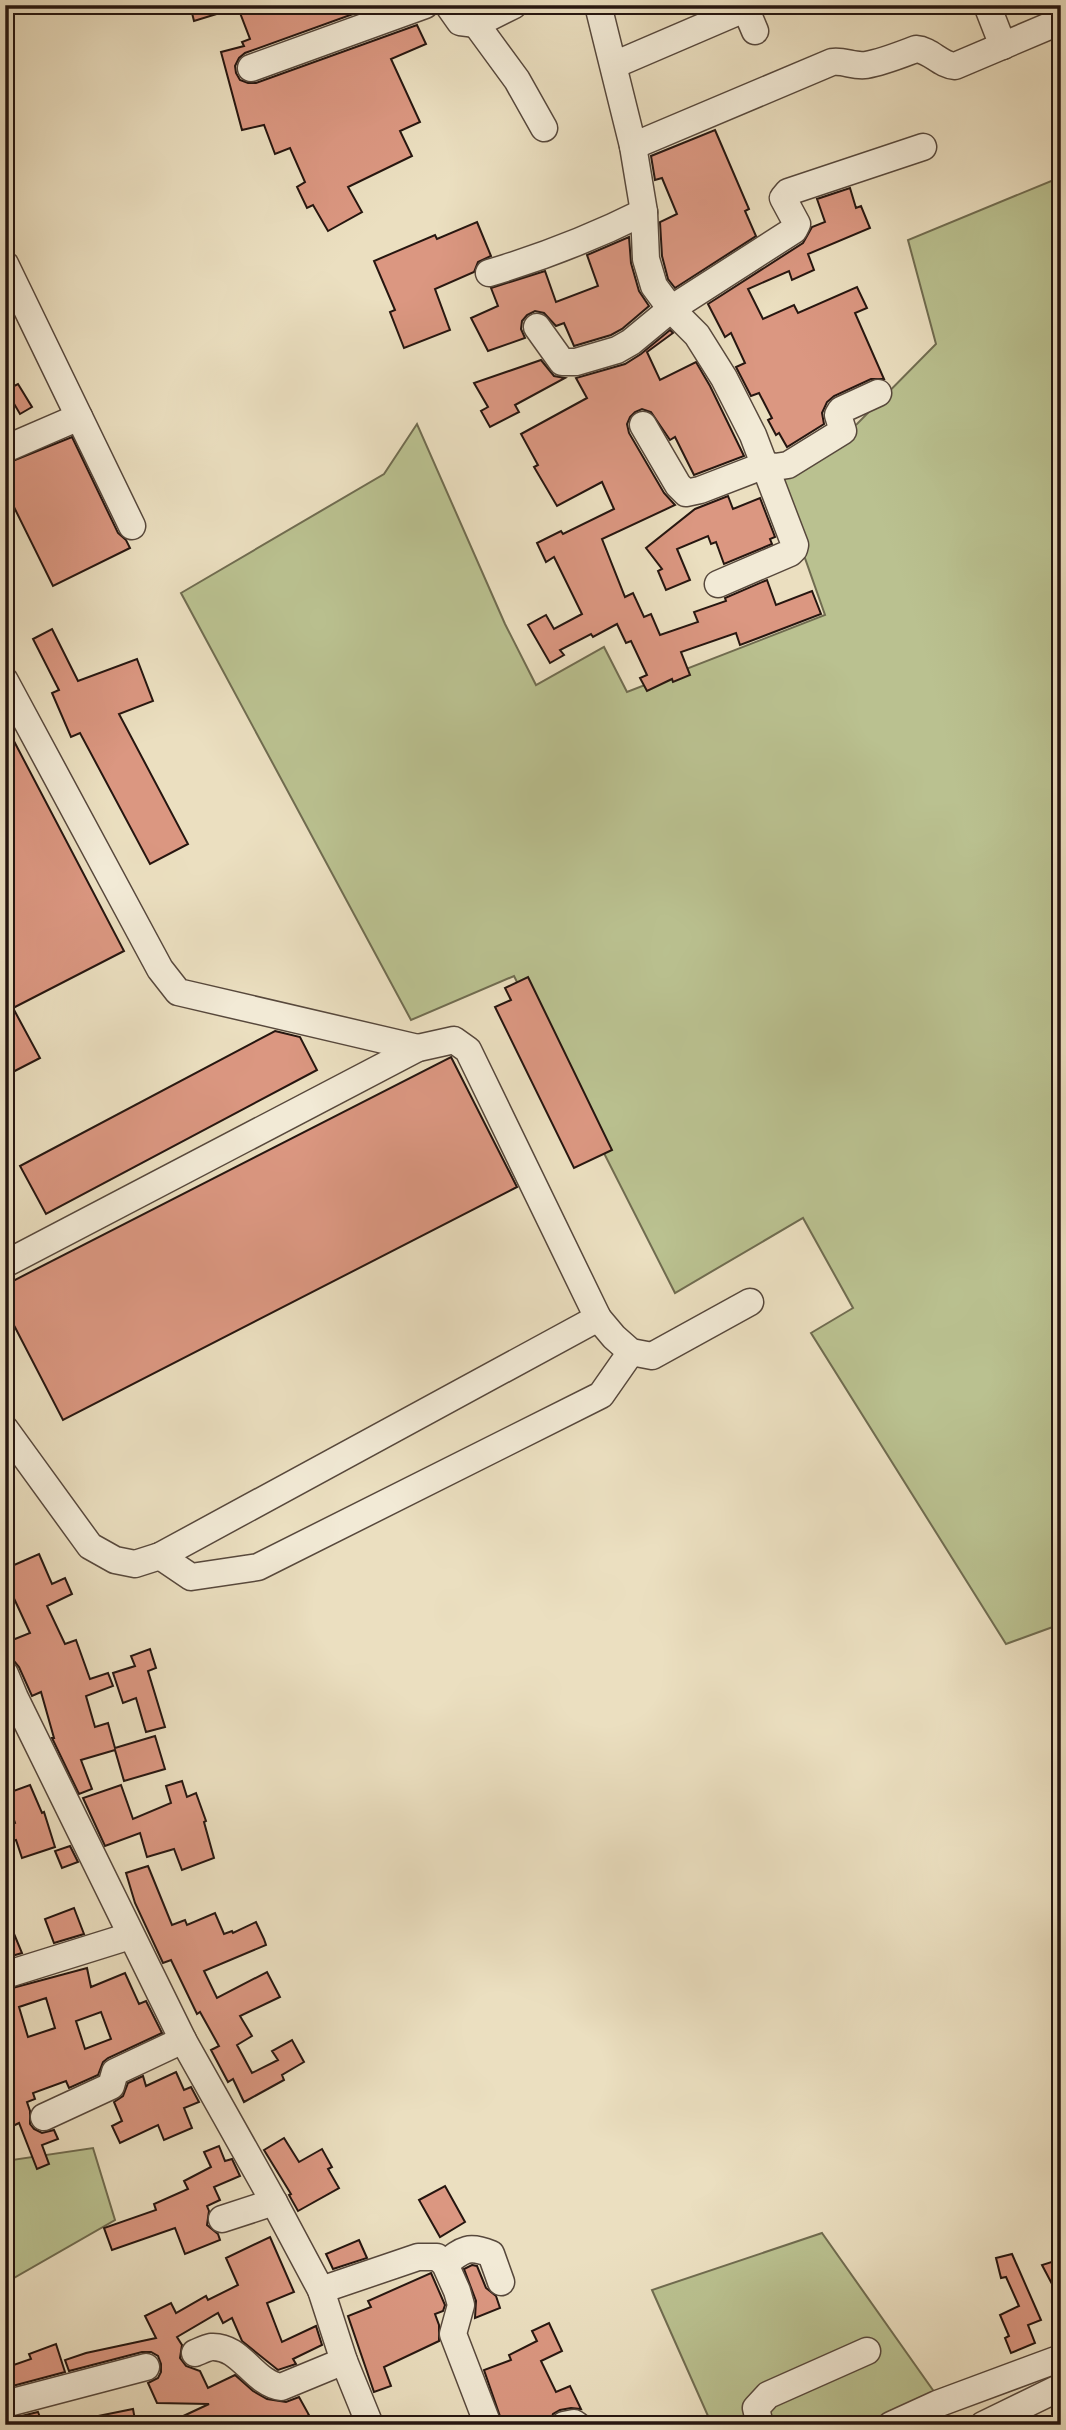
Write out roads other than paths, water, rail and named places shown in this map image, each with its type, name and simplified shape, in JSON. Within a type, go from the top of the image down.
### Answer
[{"type":"street","points":[[251,68],[425,5]]},
{"type":"street","points":[[448,5],[460,22],[476,24],[514,5]]},
{"type":"street","points":[[598,5],[633,146],[644,212],[646,259],[654,286],[671,309],[697,335],[724,377],[753,435],[795,545],[794,550],[718,584]]},
{"type":"street","points":[[987,5],[1003,46]]},
{"type":"street","points":[[614,65],[742,10],[747,12],[755,31]]},
{"type":"street","points":[[633,146],[832,62],[867,65],[916,49],[924,50],[946,66],[955,66],[1061,21]]},
{"type":"street","points":[[476,24],[517,80],[544,128]]},
{"type":"street","points":[[537,327],[562,362],[576,362],[617,351],[671,309],[794,230],[797,224],[783,198],[788,192],[923,147]]},
{"type":"street","points":[[489,273],[539,258],[596,236],[644,212]]},
{"type":"street","points":[[5,264],[132,526]]},
{"type":"street","points":[[643,425],[678,485],[686,493],[765,465],[788,465],[841,433],[844,428],[838,415],[841,410],[878,393]]},
{"type":"street","points":[[5,449],[79,416]]},
{"type":"street","points":[[5,681],[160,969],[178,992],[418,1048]]},
{"type":"street","points":[[5,1264],[418,1048],[454,1040],[468,1051],[598,1318],[614,1337],[631,1352],[652,1356],[750,1303]]},
{"type":"street","points":[[5,1429],[90,1546],[115,1560],[135,1564],[160,1556],[598,1318]]},
{"type":"street","points":[[160,1556],[191,1577],[258,1567],[601,1395],[631,1352]]},
{"type":"street","points":[[8,1691],[183,2040],[275,2202],[321,2290],[344,2361],[370,2425]]},
{"type":"street","points":[[5,1975],[130,1936]]},
{"type":"street","points":[[44,2117],[111,2086],[115,2072],[183,2040]]},
{"type":"street","points":[[222,2219],[275,2202]]},
{"type":"street","points":[[445,2264],[460,2252],[475,2247],[491,2254],[501,2282]]},
{"type":"street","points":[[321,2290],[418,2257],[437,2257],[445,2264],[457,2291],[461,2305],[453,2334],[488,2425]]},
{"type":"street","points":[[195,2353],[211,2347],[230,2351],[258,2378],[281,2387],[344,2361]]},
{"type":"street","points":[[761,2425],[755,2414],[756,2408],[768,2395],[867,2351]]},
{"type":"street","points":[[891,2425],[937,2404],[1061,2358]]},
{"type":"street","points":[[5,2404],[146,2367]]},
{"type":"street","points":[[983,2425],[1061,2387]]},
{"type":"street","points":[[564,2425],[577,2425]]}]
